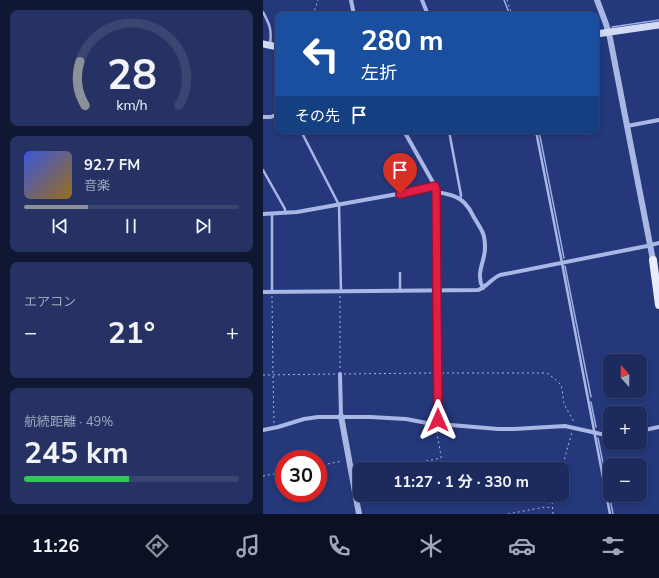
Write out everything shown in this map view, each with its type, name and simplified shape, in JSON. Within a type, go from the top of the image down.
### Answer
[{"type":"main road","points":[[599,34],[659,25]]},
{"type":"main road","points":[[653,260],[659,285]]},
{"type":"main road","points":[[653,260],[659,305]]},
{"type":"street","points":[[351,0],[353,12]]},
{"type":"street","points":[[423,0],[427,12]]},
{"type":"street","points":[[597,0],[609,32],[653,260]]},
{"type":"street","points":[[263,117],[275,115]]},
{"type":"street","points":[[627,126],[659,120]]},
{"type":"street","points":[[406,134],[437,192],[437,424]]},
{"type":"street","points":[[263,214],[297,212],[435,186]]},
{"type":"street","points":[[437,192],[449,194],[460,199],[468,207],[484,233],[485,249],[480,272],[481,284],[483,288]]},
{"type":"street","points":[[263,292],[478,290],[500,275],[659,243]]},
{"type":"street","points":[[340,374],[341,416],[359,514]]},
{"type":"street","points":[[263,430],[304,419],[341,416],[406,419],[437,424],[510,429],[559,426],[573,427],[603,434]]},
{"type":"street","points":[[647,430],[659,427]]},
{"type":"lane","points":[[263,12],[270,27],[271,33],[267,45]]},
{"type":"lane","points":[[303,134],[339,205],[341,291]]},
{"type":"lane","points":[[450,134],[461,195],[460,199]]},
{"type":"lane","points":[[537,134],[610,514]]},
{"type":"lane","points":[[263,170],[285,209],[285,213]]},
{"type":"lane","points":[[272,214],[272,292]]},
{"type":"lane","points":[[400,272],[401,290]]},
{"type":"path","points":[[314,12],[317,0]]},
{"type":"path","points":[[507,0],[511,12]]},
{"type":"path","points":[[340,374],[341,291]]},
{"type":"path","points":[[272,292],[275,428]]},
{"type":"path","points":[[421,462],[441,458],[435,429],[437,424]]},
{"type":"path","points":[[564,462],[573,427]]},
{"type":"path","points":[[327,464],[349,460]]},
{"type":"path","points":[[263,476],[275,474]]},
{"type":"path","points":[[553,502],[553,514]]},
{"type":"path","points":[[508,514],[545,507],[553,508]]},
{"type":"waterway","points":[[504,0],[509,12]]},
{"type":"waterway","points":[[612,27],[659,20]]},
{"type":"waterway","points":[[540,134],[564,258]]},
{"type":"waterway","points":[[565,266],[591,397]]},
{"type":"waterway","points":[[591,402],[596,427]]},
{"type":"waterway","points":[[598,438],[613,514]]},
{"type":"route","points":[[400,194],[435,186],[436,190],[438,420]]}]
